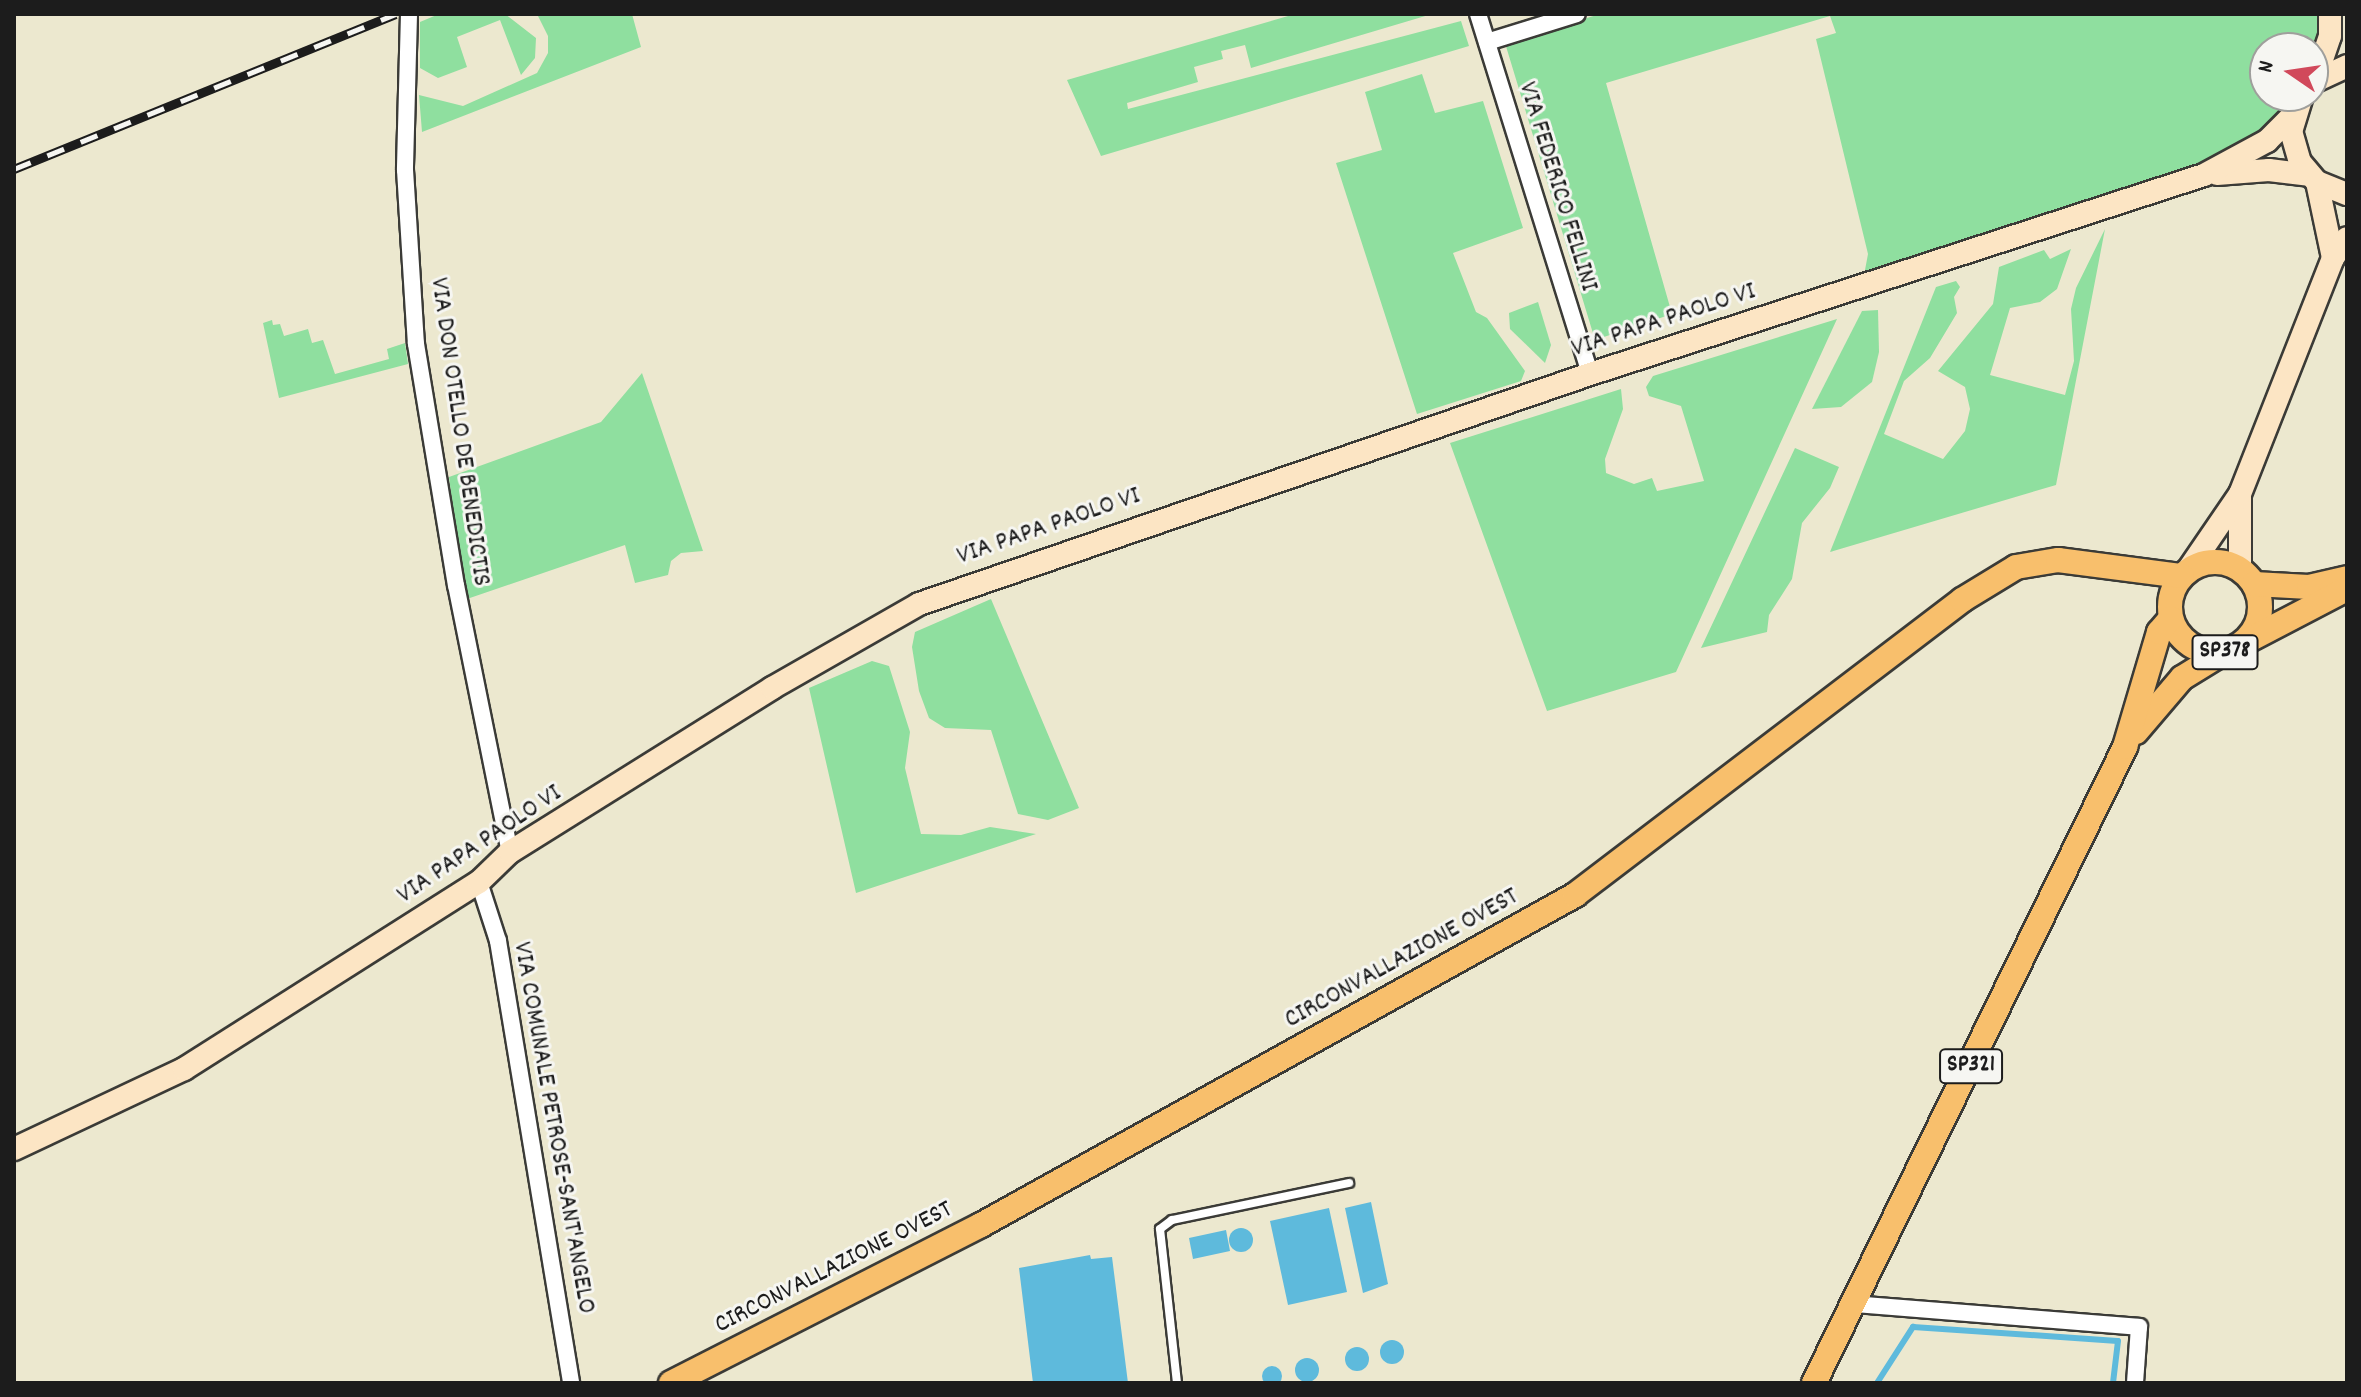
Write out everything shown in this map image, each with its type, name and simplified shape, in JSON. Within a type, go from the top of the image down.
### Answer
[{"type":"main road","name":"CIRCONVALLAZIONE OVEST","points":[[671,1383],[981,1225],[1575,895],[1962,600],[2016,567],[2058,560],[2127,572],[2185,573]]},
{"type":"main road","points":[[2185,573],[2223,562],[2247,577],[2309,587],[2347,578]]},
{"type":"main road","points":[[2127,572],[2170,610]]},
{"type":"main road","name":"SP378","points":[[2185,573],[2170,610],[2185,642],[2198,650],[2235,647],[2347,589]]},
{"type":"main road","name":"SP378","points":[[2235,647],[2258,622],[2247,577]]},
{"type":"main road","name":"SP321","points":[[1814,1383],[2125,747],[2159,632],[2170,610]]},
{"type":"main road","points":[[2125,747],[2182,678],[2235,647]]},
{"type":"street","name":"VIA DON OTELLO DE BENEDICTIS","points":[[409,14],[405,170],[416,344],[456,585],[510,852]]},
{"type":"street","name":"VIA FEDERICO FELLINI","points":[[1478,14],[1590,374]]},
{"type":"street","points":[[1487,42],[1577,14]]},
{"type":"street","points":[[2329,38],[2330,14]]},
{"type":"street","points":[[2341,14],[2347,28]]},
{"type":"street","points":[[2329,78],[2347,66]]},
{"type":"street","name":"VIA PAPA PAOLO VI","points":[[14,1149],[184,1069],[479,882],[510,852],[772,688],[919,604],[1590,374],[2204,175],[2267,141],[2291,112]]},
{"type":"street","points":[[2301,112],[2293,147],[2313,179],[2333,258]]},
{"type":"street","name":"VIA PAPA PAOLO VI","points":[[2204,175],[2269,170],[2313,179],[2347,194]]},
{"type":"street","points":[[2185,573],[2240,494],[2333,258],[2347,238]]},
{"type":"street","points":[[2240,494],[2247,577]]},
{"type":"street","name":"VIA COMUNALE PETROSE-SANT'ANGELO","points":[[479,882],[498,941],[571,1383]]},
{"type":"street","points":[[1854,1304],[2139,1327],[2135,1383]]},
{"type":"lane","points":[[1177,1383],[1160,1229],[1172,1220],[1349,1183]]},
{"type":"green space","points":[[439,14],[505,14],[536,38],[535,58],[521,75],[500,20],[457,37],[467,67],[438,78],[420,68],[420,22]]},
{"type":"green space","points":[[537,14],[632,14],[641,47],[422,132],[419,95],[463,106],[537,73],[548,53],[548,36]]},
{"type":"green space","points":[[1295,14],[1432,14],[1251,68],[1245,45],[1221,51],[1223,59],[1194,67],[1198,82],[1127,103],[1128,109],[1461,21],[1469,46],[1101,156],[1067,80]]},
{"type":"green space","points":[[1600,14],[2318,14],[2319,26],[2318,32],[2249,32],[2249,112],[2282,112],[2265,132],[2225,155],[1874,271],[1865,270],[1868,254],[1816,39],[1836,33],[1830,16],[1606,83],[1672,314],[1595,340],[1505,43]]},
{"type":"green space","points":[[1422,74],[1435,113],[1483,101],[1523,228],[1453,253],[1476,312],[1487,318],[1525,371],[1521,381],[1417,414],[1336,163],[1382,150],[1365,92]]},
{"type":"green space","points":[[2105,229],[2056,485],[1830,552],[1936,287],[1956,281],[1960,287],[1954,297],[1957,313],[1930,358],[1904,381],[1884,434],[1943,459],[1965,431],[1970,409],[1965,387],[1938,371],[1993,304],[1999,267],[2044,250],[2050,259],[2071,249],[2057,289],[2040,302],[2010,308],[1990,375],[2065,395],[2074,361],[2071,309],[2076,288]]},
{"type":"green space","points":[[1538,302],[1551,345],[1545,363],[1510,329],[1509,313]]},
{"type":"green space","points":[[1878,310],[1879,352],[1872,382],[1841,407],[1812,409],[1862,311]]},
{"type":"green space","points":[[1837,319],[1676,672],[1547,711],[1450,443],[1621,389],[1623,409],[1605,459],[1606,473],[1634,484],[1652,478],[1657,491],[1704,481],[1681,406],[1649,396],[1646,387],[1653,376]]},
{"type":"green space","points":[[272,320],[273,325],[280,324],[284,336],[308,329],[312,343],[323,340],[335,374],[389,359],[387,349],[405,343],[408,364],[279,398],[263,323]]},
{"type":"green space","points":[[642,373],[703,551],[681,553],[671,561],[668,575],[635,583],[625,545],[464,600],[449,477],[601,422]]},
{"type":"green space","points":[[1795,448],[1839,467],[1830,488],[1802,523],[1792,579],[1769,615],[1767,632],[1701,648]]},
{"type":"green space","points":[[991,599],[1079,808],[1048,820],[1018,814],[991,730],[945,728],[929,718],[919,691],[912,647],[915,632]]},
{"type":"green space","points":[[872,661],[889,666],[910,732],[905,768],[921,834],[961,835],[990,827],[1036,834],[856,893],[809,688]]},
{"type":"water","points":[[1371,1202],[1388,1284],[1363,1293],[1345,1208]]},
{"type":"water","points":[[1329,1208],[1347,1292],[1288,1305],[1270,1221]]},
{"type":"water","points":[[1241,1228],[1250,1231],[1253,1240],[1250,1249],[1241,1252],[1232,1249],[1229,1240],[1232,1231]]},
{"type":"water","points":[[1226,1230],[1230,1251],[1193,1259],[1189,1238]]},
{"type":"water","points":[[1090,1255],[1091,1259],[1112,1257],[1128,1383],[1033,1383],[1019,1268]]},
{"type":"water","points":[[1392,1340],[1401,1343],[1404,1352],[1401,1361],[1392,1364],[1383,1361],[1380,1352],[1383,1343]]},
{"type":"water","points":[[1357,1347],[1366,1350],[1369,1359],[1366,1368],[1357,1371],[1348,1368],[1345,1359],[1348,1350]]},
{"type":"water","points":[[1307,1358],[1315,1362],[1319,1370],[1315,1378],[1307,1382],[1299,1378],[1295,1370],[1299,1362]]},
{"type":"water","points":[[1272,1366],[1279,1369],[1282,1376],[1279,1383],[1272,1386],[1265,1383],[1262,1376],[1265,1369]]},
{"type":"waterway","points":[[1877,1383],[1913,1327],[2118,1341],[2113,1383]]},
{"type":"railway","points":[[14,169],[396,14]]}]
